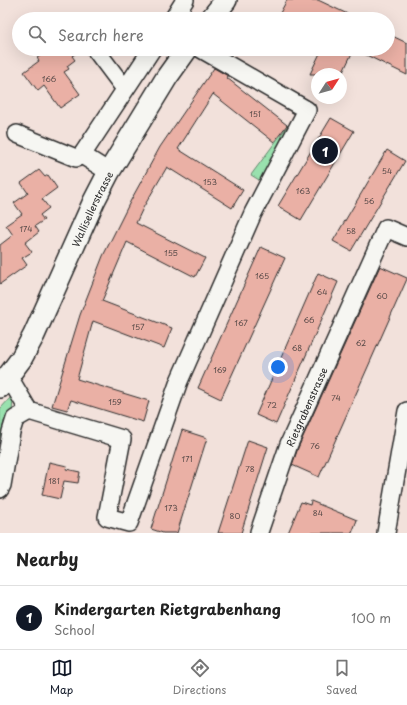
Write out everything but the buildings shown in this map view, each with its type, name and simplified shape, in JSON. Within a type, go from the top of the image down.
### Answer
[{"type":"main road","points":[[217,12],[226,0]]},
{"type":"main road","name":"Wallisellerstrasse","points":[[4,382],[34,335],[94,201],[109,172],[167,77],[182,56]]},
{"type":"street","points":[[177,12],[185,0]]},
{"type":"street","points":[[100,56],[125,89]]},
{"type":"street","points":[[16,134],[76,158],[82,155],[147,56]]},
{"type":"street","points":[[0,489],[15,419],[29,411],[122,439],[107,517],[129,523],[179,381],[253,214],[307,110],[213,56]]},
{"type":"street","points":[[82,155],[109,172]]},
{"type":"street","name":"Rietgrabenstrasse","points":[[260,532],[289,444],[386,228],[407,237]]},
{"type":"street","name":"Wallisellerstrasse","points":[[4,382],[29,411]]},
{"type":"street","points":[[386,533],[407,411]]},
{"type":"green space","points":[[288,125],[295,130],[264,183],[251,175]]},
{"type":"green space","points":[[11,397],[13,398],[12,412],[4,421],[0,442],[0,409]]},
{"type":"place","name":"Kindergarten Rietgrabenhang","points":[[325,151]]}]
